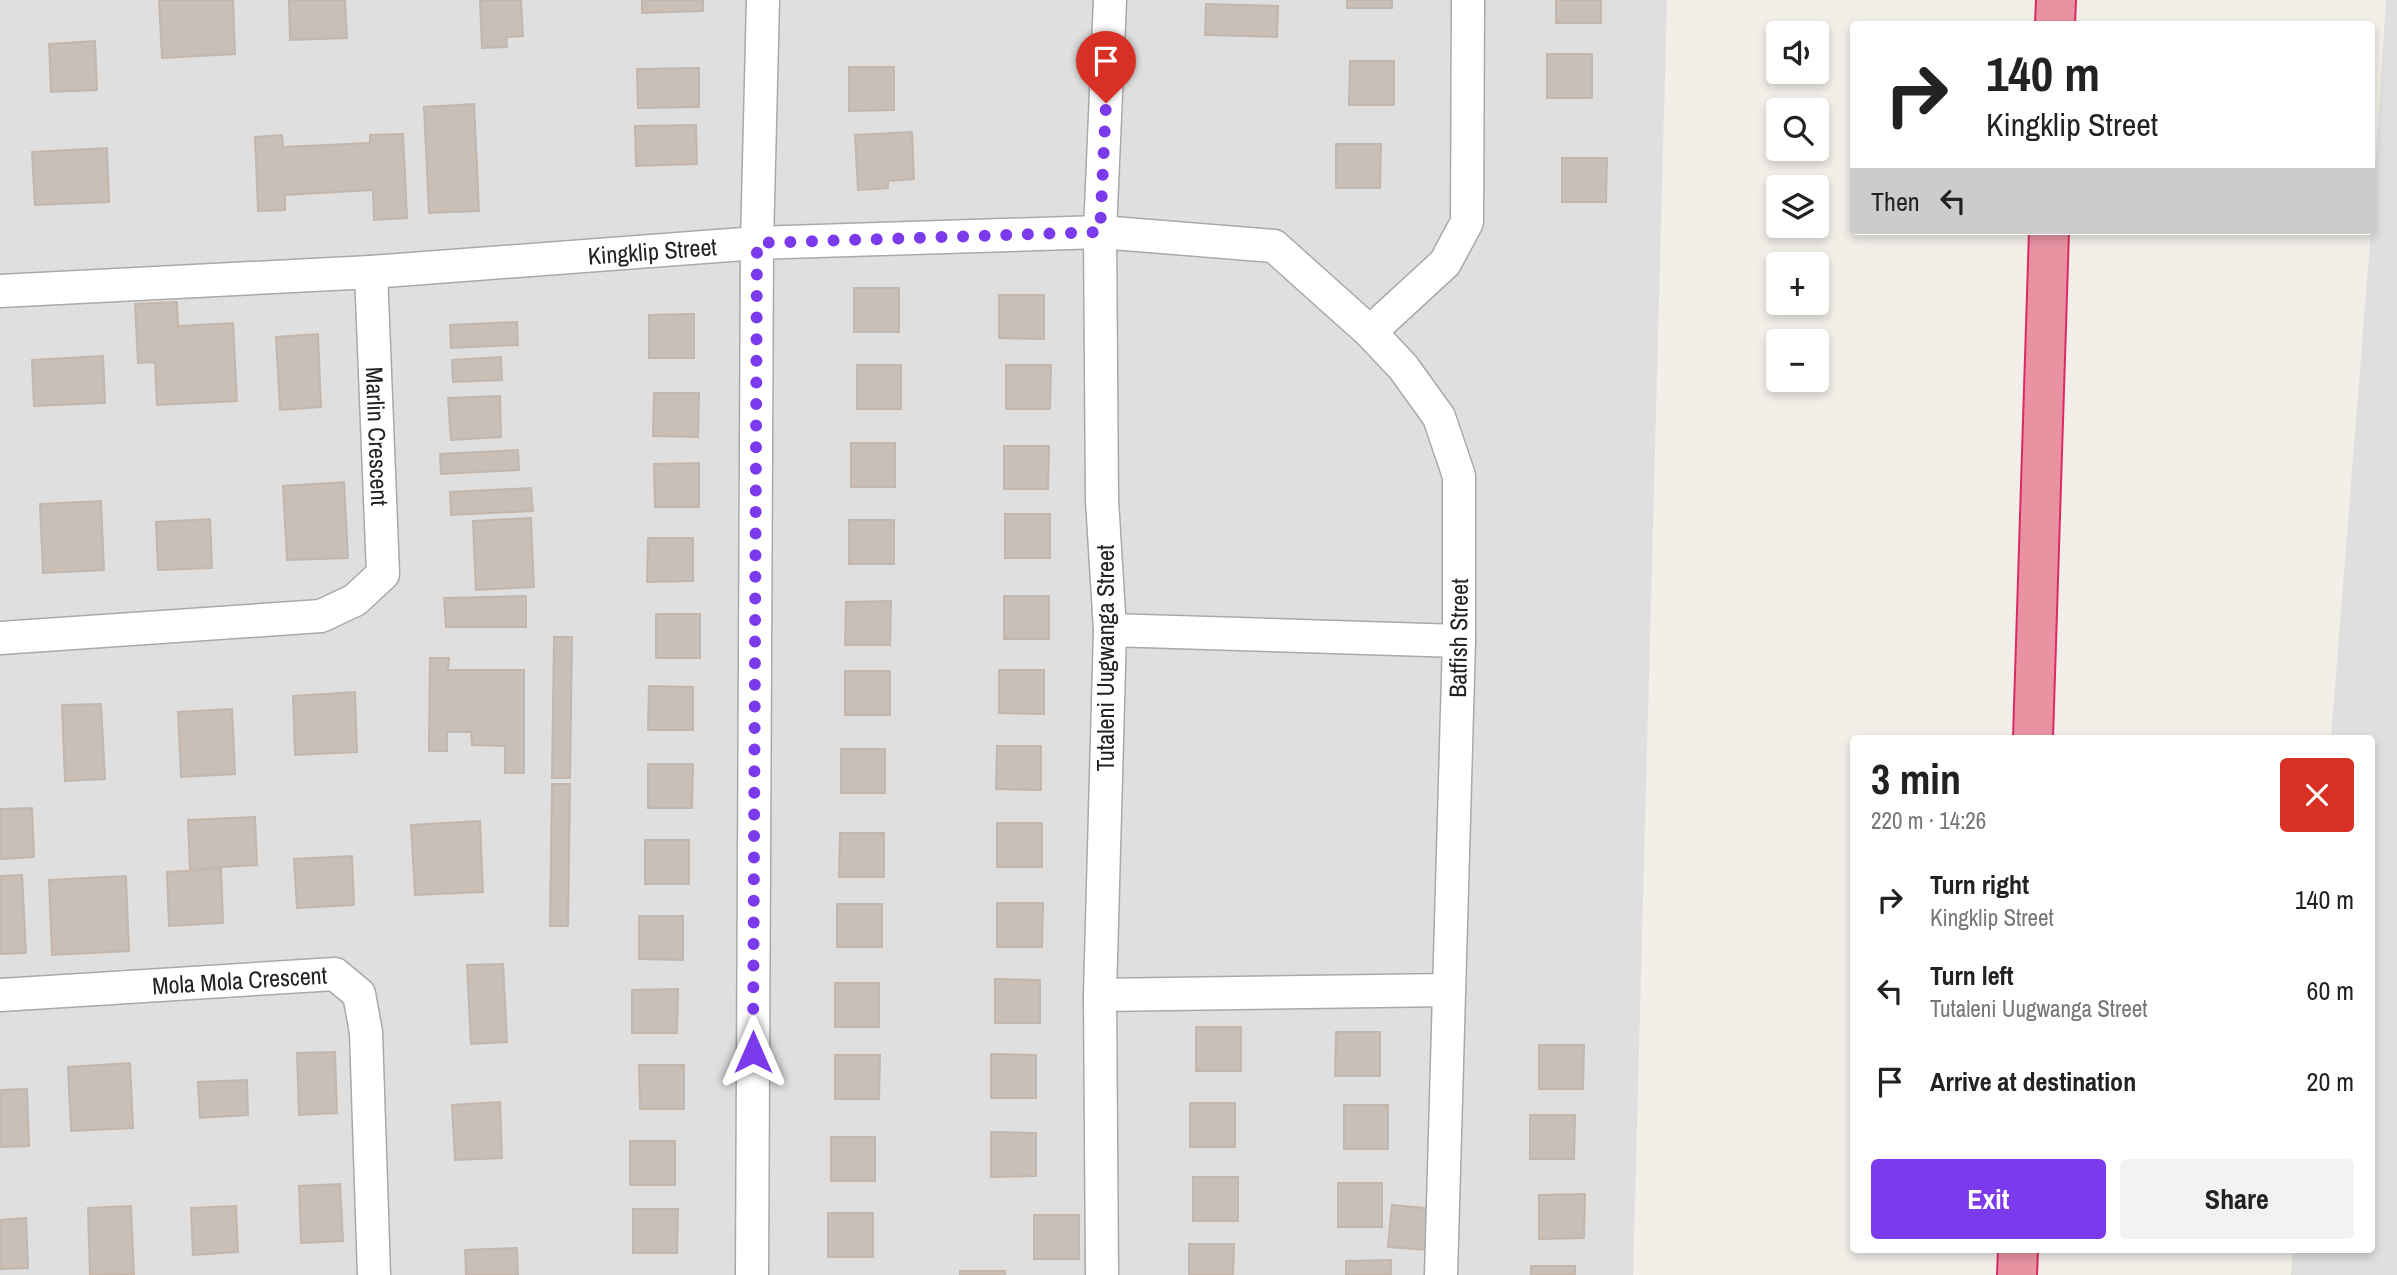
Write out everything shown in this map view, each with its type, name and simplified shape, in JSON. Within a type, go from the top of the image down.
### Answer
[{"type":"highway","points":[[2056,0],[2056,21]]},
{"type":"highway","points":[[2080,21],[2081,0]]},
{"type":"highway","points":[[2033,735],[2049,235]]},
{"type":"highway","points":[[2059,735],[2074,235]]},
{"type":"highway","points":[[2017,1275],[2018,1253]]},
{"type":"highway","points":[[2043,1275],[2044,1253]]},
{"type":"street","points":[[752,1275],[757,243],[762,0]]},
{"type":"street","name":"Tutaleni Uugwanga Street","points":[[1102,1275],[1100,995],[1110,630],[1102,500],[1100,232],[1110,0]]},
{"type":"street","points":[[1370,332],[1445,263],[1467,222],[1468,0]]},
{"type":"street","name":"Kingklip Street","points":[[371,272],[757,243],[1100,232]]},
{"type":"street","name":"Batfish Street","points":[[1100,232],[1274,246],[1370,332],[1403,367],[1439,417],[1459,476],[1459,641],[1441,1275]]},
{"type":"street","points":[[0,291],[371,272]]},
{"type":"street","name":"Marlin Crescent","points":[[0,638],[321,616],[355,600],[383,574],[371,272]]},
{"type":"street","points":[[1110,630],[1459,641]]},
{"type":"street","name":"Mola Mola Crescent","points":[[0,995],[335,974],[359,994],[366,1032],[374,1275]]},
{"type":"street","points":[[1100,995],[1449,990]]},
{"type":"shaded area","points":[[0,0],[1667,0],[1633,1275],[0,1275]]},
{"type":"shaded area","points":[[2386,0],[2397,0],[2397,1275],[2291,1275],[2293,1253],[2375,1253],[2375,735],[2331,735],[2371,235],[2375,235],[2375,169]]},
{"type":"building","points":[[159,0],[233,0],[235,54],[162,58]]},
{"type":"building","points":[[289,0],[345,0],[347,38],[290,40]]},
{"type":"building","points":[[480,0],[521,0],[523,36],[506,37],[507,47],[482,48]]},
{"type":"building","points":[[642,0],[703,0],[703,11],[642,13]]},
{"type":"building","points":[[1347,0],[1392,0],[1392,8],[1347,8]]},
{"type":"building","points":[[1556,0],[1601,0],[1601,23],[1556,23]]},
{"type":"building","points":[[1206,4],[1278,6],[1277,37],[1205,35]]},
{"type":"building","points":[[95,41],[97,90],[51,92],[49,44]]},
{"type":"building","points":[[1547,54],[1592,54],[1592,98],[1547,98]]},
{"type":"building","points":[[1350,61],[1394,61],[1394,105],[1349,105]]},
{"type":"building","points":[[849,67],[894,67],[894,110],[849,111]]},
{"type":"building","points":[[699,68],[699,107],[638,108],[637,69]]},
{"type":"building","points":[[474,104],[479,211],[429,213],[424,107]]},
{"type":"building","points":[[696,125],[697,164],[636,166],[635,126]]},
{"type":"building","points":[[912,132],[914,179],[888,181],[888,188],[858,190],[855,135]]},
{"type":"building","points":[[403,134],[407,218],[374,220],[373,190],[285,195],[285,210],[258,211],[255,137],[282,135],[283,147],[370,143],[370,135]]},
{"type":"building","points":[[1336,144],[1381,144],[1380,188],[1336,188]]},
{"type":"building","points":[[107,148],[109,202],[35,205],[32,152]]},
{"type":"building","points":[[1562,158],[1607,158],[1606,202],[1562,202]]},
{"type":"building","points":[[854,288],[899,288],[899,332],[854,332]]},
{"type":"building","points":[[999,295],[1044,295],[1044,339],[999,338]]},
{"type":"building","points":[[177,302],[178,326],[233,323],[237,401],[157,405],[155,362],[138,363],[135,304]]},
{"type":"building","points":[[694,314],[694,358],[649,358],[649,315]]},
{"type":"building","points":[[517,322],[518,345],[451,348],[450,325]]},
{"type":"building","points":[[318,334],[321,407],[280,410],[276,337]]},
{"type":"building","points":[[103,356],[105,403],[34,406],[32,360]]},
{"type":"building","points":[[501,357],[502,380],[453,382],[452,360]]},
{"type":"building","points":[[857,365],[901,365],[901,409],[857,409]]},
{"type":"building","points":[[1006,365],[1051,365],[1050,409],[1006,409]]},
{"type":"building","points":[[654,393],[699,393],[698,437],[653,436]]},
{"type":"building","points":[[500,396],[501,437],[451,440],[448,398]]},
{"type":"building","points":[[851,443],[895,443],[895,487],[851,487]]},
{"type":"building","points":[[1004,446],[1049,446],[1048,489],[1004,489]]},
{"type":"building","points":[[518,450],[519,470],[441,474],[440,454]]},
{"type":"building","points":[[699,463],[699,507],[655,507],[654,464]]},
{"type":"building","points":[[344,482],[348,558],[287,560],[283,486]]},
{"type":"building","points":[[531,488],[533,511],[451,515],[450,492]]},
{"type":"building","points":[[101,501],[104,570],[43,573],[40,504]]},
{"type":"building","points":[[1005,514],[1050,514],[1050,558],[1005,558]]},
{"type":"building","points":[[531,518],[534,587],[476,590],[473,521]]},
{"type":"building","points":[[210,519],[212,568],[158,570],[156,522]]},
{"type":"building","points":[[849,520],[894,520],[894,564],[849,564]]},
{"type":"building","points":[[648,538],[693,538],[693,581],[647,582]]},
{"type":"building","points":[[526,596],[526,627],[446,627],[444,598]]},
{"type":"building","points":[[1004,596],[1049,596],[1049,639],[1004,639]]},
{"type":"building","points":[[891,601],[890,645],[845,645],[846,602]]},
{"type":"building","points":[[656,614],[700,614],[700,658],[656,658]]},
{"type":"building","points":[[554,637],[572,637],[570,778],[552,778]]},
{"type":"building","points":[[430,658],[449,658],[448,670],[524,670],[524,773],[505,773],[505,746],[472,745],[471,732],[447,732],[447,751],[429,751]]},
{"type":"building","points":[[999,670],[1044,670],[1044,714],[999,713]]},
{"type":"building","points":[[845,671],[890,671],[890,715],[845,715]]},
{"type":"building","points":[[649,686],[693,687],[693,730],[648,730]]},
{"type":"building","points":[[355,692],[357,752],[295,755],[293,696]]},
{"type":"building","points":[[101,704],[105,779],[65,781],[62,705]]},
{"type":"building","points":[[232,709],[235,774],[181,777],[178,712]]},
{"type":"building","points":[[997,746],[1041,746],[1041,790],[996,789]]},
{"type":"building","points":[[841,749],[885,749],[885,793],[841,793]]},
{"type":"building","points":[[648,764],[693,764],[692,808],[648,808]]},
{"type":"building","points":[[552,784],[570,784],[568,926],[550,926]]},
{"type":"building","points":[[32,808],[34,857],[0,859],[0,809]]},
{"type":"building","points":[[255,817],[257,865],[190,869],[188,820]]},
{"type":"building","points":[[480,821],[483,892],[415,895],[411,825]]},
{"type":"building","points":[[997,823],[1042,823],[1042,867],[997,867]]},
{"type":"building","points":[[840,833],[884,833],[884,877],[839,877]]},
{"type":"building","points":[[645,840],[689,840],[689,884],[645,884]]},
{"type":"building","points":[[352,856],[354,905],[297,908],[294,859]]},
{"type":"building","points":[[221,869],[223,923],[169,926],[167,872]]},
{"type":"building","points":[[22,875],[26,953],[0,954],[0,876]]},
{"type":"building","points":[[126,876],[129,951],[52,955],[49,880]]},
{"type":"building","points":[[997,903],[1043,903],[1042,947],[997,947]]},
{"type":"building","points":[[837,904],[882,904],[882,947],[837,947]]},
{"type":"building","points":[[639,916],[683,916],[683,960],[639,959]]},
{"type":"building","points":[[503,964],[507,1042],[471,1044],[467,965]]},
{"type":"building","points":[[995,979],[1040,980],[1040,1023],[995,1023]]},
{"type":"building","points":[[835,983],[879,983],[879,1027],[835,1027]]},
{"type":"building","points":[[678,989],[677,1033],[632,1033],[632,990]]},
{"type":"building","points":[[1196,1027],[1241,1027],[1241,1071],[1196,1071]]},
{"type":"building","points":[[1336,1032],[1380,1032],[1380,1076],[1335,1076]]},
{"type":"building","points":[[1539,1045],[1584,1045],[1583,1089],[1539,1089]]},
{"type":"building","points":[[335,1052],[337,1113],[299,1115],[297,1053]]},
{"type":"building","points":[[991,1054],[1036,1055],[1036,1098],[991,1098]]},
{"type":"building","points":[[835,1055],[880,1055],[879,1099],[835,1099]]},
{"type":"building","points":[[130,1063],[133,1128],[71,1131],[68,1067]]},
{"type":"building","points":[[639,1065],[684,1065],[684,1109],[640,1109]]},
{"type":"building","points":[[247,1080],[248,1115],[200,1118],[198,1082]]},
{"type":"building","points":[[27,1089],[29,1146],[0,1147],[0,1090]]},
{"type":"building","points":[[500,1102],[502,1158],[455,1160],[452,1105]]},
{"type":"building","points":[[1190,1103],[1235,1103],[1235,1147],[1190,1147]]},
{"type":"building","points":[[1344,1105],[1388,1105],[1388,1149],[1344,1149]]},
{"type":"building","points":[[1530,1115],[1575,1115],[1574,1159],[1530,1159]]},
{"type":"building","points":[[991,1132],[1036,1133],[1036,1176],[991,1177]]},
{"type":"building","points":[[831,1137],[875,1137],[875,1181],[831,1181]]},
{"type":"building","points":[[630,1141],[675,1141],[675,1185],[630,1185]]},
{"type":"building","points":[[1193,1177],[1238,1177],[1238,1221],[1193,1221]]},
{"type":"building","points":[[1338,1183],[1382,1183],[1382,1227],[1338,1227]]},
{"type":"building","points":[[340,1184],[343,1241],[301,1243],[299,1186]]},
{"type":"building","points":[[1585,1194],[1584,1238],[1539,1239],[1539,1195]]},
{"type":"building","points":[[1392,1205],[1434,1209],[1430,1250],[1388,1247]]},
{"type":"building","points":[[131,1206],[134,1274],[90,1275],[88,1208]]},
{"type":"building","points":[[236,1206],[238,1252],[193,1255],[191,1208]]},
{"type":"building","points":[[633,1209],[678,1209],[677,1253],[633,1253]]},
{"type":"building","points":[[828,1213],[873,1213],[873,1257],[828,1257]]},
{"type":"building","points":[[1034,1215],[1079,1215],[1079,1259],[1034,1259]]},
{"type":"building","points":[[26,1218],[28,1268],[0,1269],[0,1220]]},
{"type":"building","points":[[1189,1244],[1234,1244],[1233,1275],[1189,1275]]},
{"type":"building","points":[[517,1248],[518,1275],[466,1275],[465,1250]]},
{"type":"building","points":[[1391,1260],[1391,1275],[1346,1275],[1346,1261]]},
{"type":"building","points":[[1531,1266],[1575,1266],[1575,1275],[1531,1275]]},
{"type":"building","points":[[960,1271],[1005,1271],[1005,1275],[960,1275]]},
{"type":"route","points":[[753,1052],[757,243],[1100,232],[1106,103]]}]
